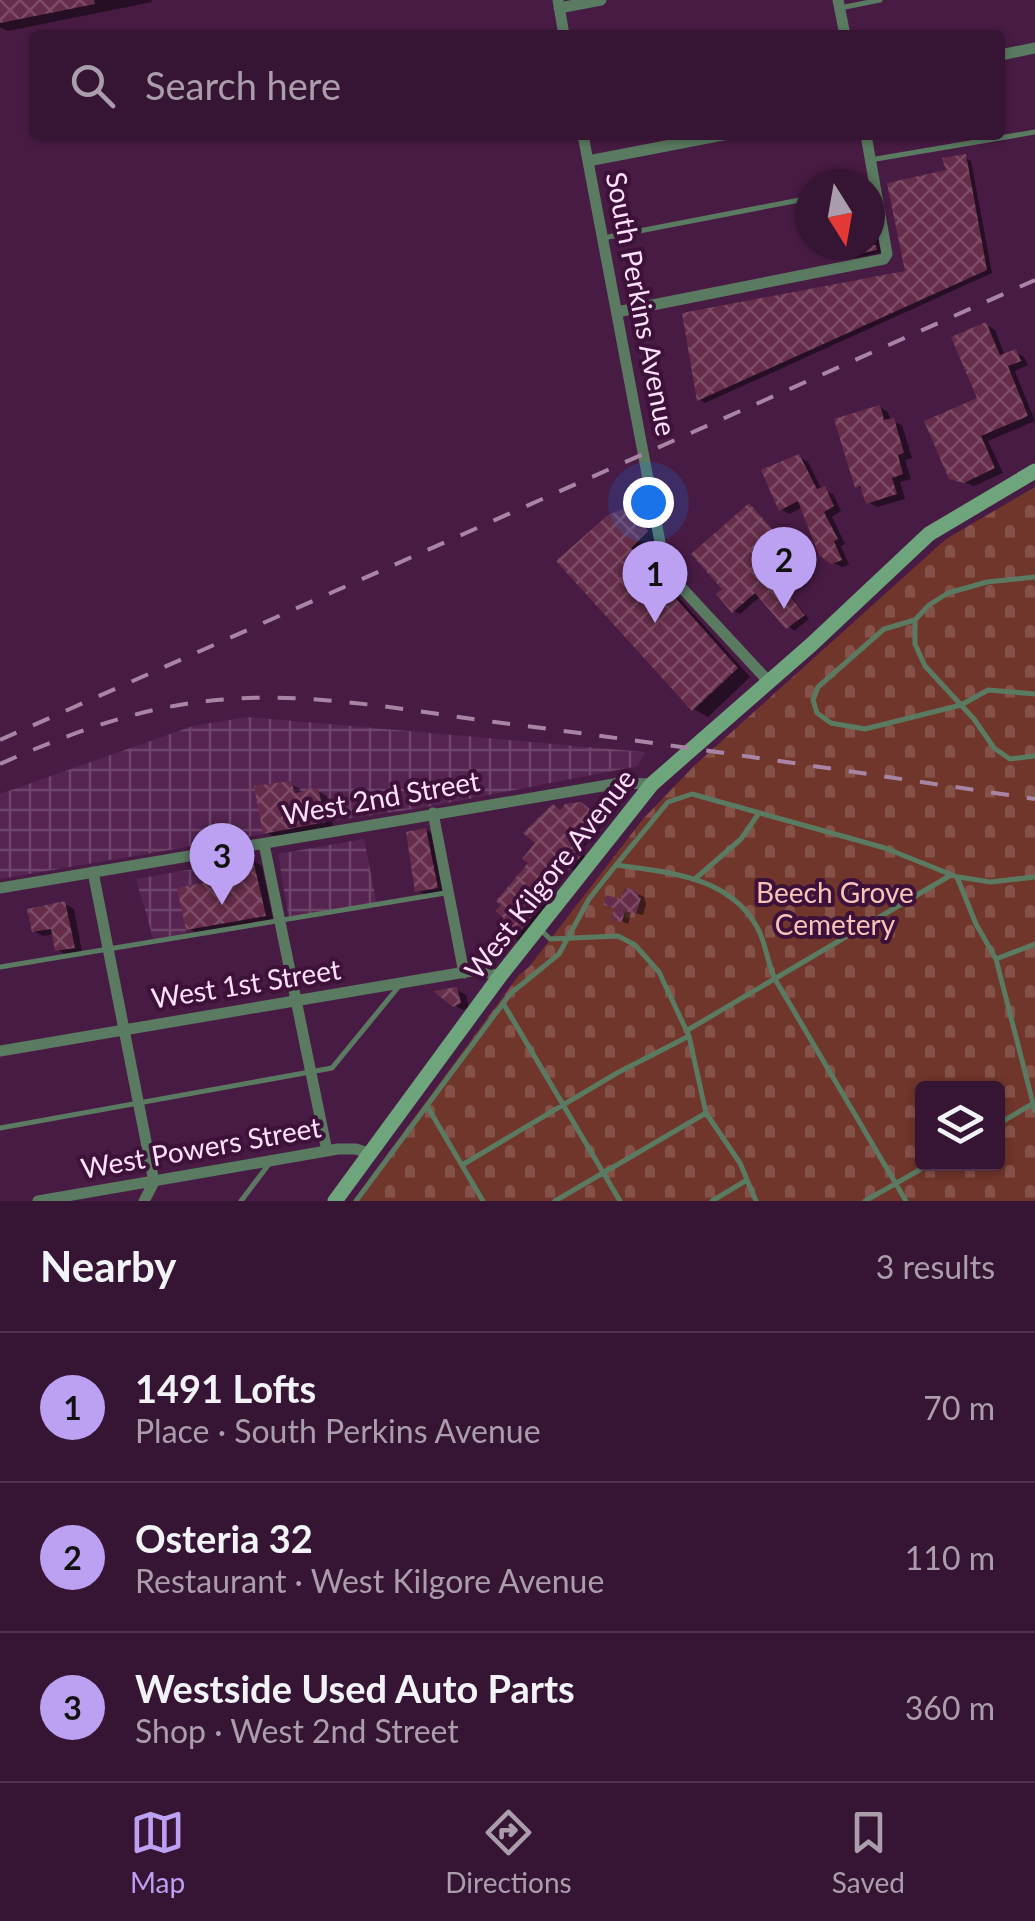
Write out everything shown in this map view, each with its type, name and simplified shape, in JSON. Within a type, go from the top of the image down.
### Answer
[{"type":"main road","name":"West Kilgore Avenue","points":[[335,1201],[500,976],[652,784],[930,534],[1035,470]]},
{"type":"street","points":[[563,30],[558,4],[601,0]]},
{"type":"street","points":[[839,4],[844,30]]},
{"type":"street","points":[[1005,54],[1035,48]]},
{"type":"street","name":"South Perkins Avenue","points":[[584,140],[664,558],[680,587],[768,682]]},
{"type":"street","points":[[588,161],[696,140]]},
{"type":"street","points":[[867,140],[871,170]]},
{"type":"street","points":[[617,312],[881,260]]},
{"type":"street","name":"West 2nd Street","points":[[0,888],[620,783],[652,784]]},
{"type":"street","points":[[433,814],[464,973]]},
{"type":"street","points":[[264,844],[327,1151]]},
{"type":"street","points":[[93,872],[154,1182],[144,1201]]},
{"type":"street","name":"West 1st Street","points":[[0,1052],[483,970],[500,976]]},
{"type":"street","name":"West Powers Street","points":[[38,1201],[327,1151],[356,1148],[371,1154]]},
{"type":"lane","points":[[839,4],[880,0]]},
{"type":"lane","points":[[1005,137],[1035,132]]},
{"type":"lane","points":[[870,160],[988,140]]},
{"type":"lane","points":[[603,238],[795,201]]},
{"type":"lane","points":[[1035,577],[962,588],[929,604],[914,620],[884,629],[815,692],[817,713],[831,723],[864,729],[961,705],[988,690],[1035,694]]},
{"type":"lane","points":[[914,620],[918,653],[934,678],[961,705],[1000,756],[1035,756]]},
{"type":"lane","points":[[356,1201],[503,1003],[526,979],[552,962],[590,898],[660,810],[678,796],[700,794],[885,848],[955,876],[990,882],[1035,877]]},
{"type":"lane","points":[[696,878],[734,846],[759,812]]},
{"type":"lane","points":[[616,865],[696,878],[723,894],[752,920],[764,942],[774,979],[906,1201]]},
{"type":"lane","points":[[955,876],[996,959],[1034,1106],[1005,1120]]},
{"type":"lane","points":[[462,1165],[955,876]]},
{"type":"lane","points":[[0,967],[448,893]]},
{"type":"lane","points":[[538,928],[550,939],[610,935],[635,944],[660,972],[688,1033],[706,1113],[740,1163],[756,1201]]},
{"type":"lane","points":[[996,959],[1035,944]]},
{"type":"lane","points":[[0,1128],[332,1068],[402,983]]},
{"type":"lane","points":[[503,1003],[620,1201]]},
{"type":"lane","points":[[426,1106],[483,1201]]},
{"type":"lane","points":[[555,1201],[706,1113]]},
{"type":"lane","points":[[240,1201],[271,1162]]},
{"type":"lane","points":[[864,1201],[917,1171]]},
{"type":"lane","points":[[712,1201],[747,1180]]},
{"type":"shaded area","points":[[248,717],[645,752],[638,766],[427,807],[326,822],[318,789],[295,793],[291,781],[255,787],[263,834],[0,879],[0,794],[193,726]]},
{"type":"shaded area","points":[[364,839],[377,905],[289,919],[278,854]]},
{"type":"shaded area","points":[[205,867],[208,882],[178,888],[187,936],[154,941],[136,879]]},
{"type":"green space","name":"Beech Grove Cemetery","points":[[1035,487],[1035,1201],[353,1201],[519,975],[643,819],[694,766],[946,539]]},
{"type":"building","points":[[0,0],[94,0],[95,4],[0,23]]},
{"type":"building","points":[[966,154],[987,270],[697,401],[682,313],[905,271],[887,183],[946,170],[942,158]]},
{"type":"building","points":[[986,322],[1000,355],[1016,349],[1021,361],[1008,366],[1028,416],[981,436],[995,468],[964,483],[949,479],[924,421],[977,398],[951,337]]},
{"type":"building","points":[[880,405],[884,420],[894,418],[904,453],[898,455],[903,474],[892,478],[897,494],[866,504],[860,486],[855,488],[834,419]]},
{"type":"building","points":[[799,454],[817,489],[825,486],[834,506],[824,512],[838,539],[834,541],[842,560],[831,564],[819,555],[798,501],[779,511],[761,470]]},
{"type":"building","points":[[749,503],[796,556],[774,576],[805,615],[786,629],[755,593],[732,613],[716,594],[722,589],[691,554]]},
{"type":"building","points":[[630,506],[648,531],[631,548],[738,668],[692,711],[556,561],[608,515]]},
{"type":"building","points":[[291,781],[295,793],[318,788],[326,822],[263,834],[254,786]]},
{"type":"building","points":[[581,802],[598,816],[573,846],[583,854],[569,870],[556,860],[536,883],[550,894],[513,941],[496,926],[504,918],[495,911],[501,905],[496,901],[528,863],[522,859],[535,843],[523,833],[553,804],[560,810],[565,804]]},
{"type":"building","points":[[426,828],[438,888],[415,892],[406,832]]},
{"type":"building","points":[[253,859],[266,916],[186,930],[177,888],[208,882],[205,867]]},
{"type":"building","points":[[625,887],[639,892],[636,914],[625,911],[622,922],[611,920],[614,908],[603,905],[606,895],[621,899]]},
{"type":"building","points":[[65,901],[75,948],[55,951],[51,929],[32,932],[27,909]]},
{"type":"building","points":[[457,987],[461,1003],[453,1007],[433,991]]},
{"type":"railway","points":[[0,740],[1035,280]]},
{"type":"railway","points":[[0,764],[133,715],[188,703],[286,698],[391,707],[1035,799]]},
{"type":"place","name":"Osteria 32","points":[[784,609]]},
{"type":"place","name":"1491 Lofts","points":[[655,623]]},
{"type":"place","name":"Westside Used Auto Parts","points":[[222,905]]}]
